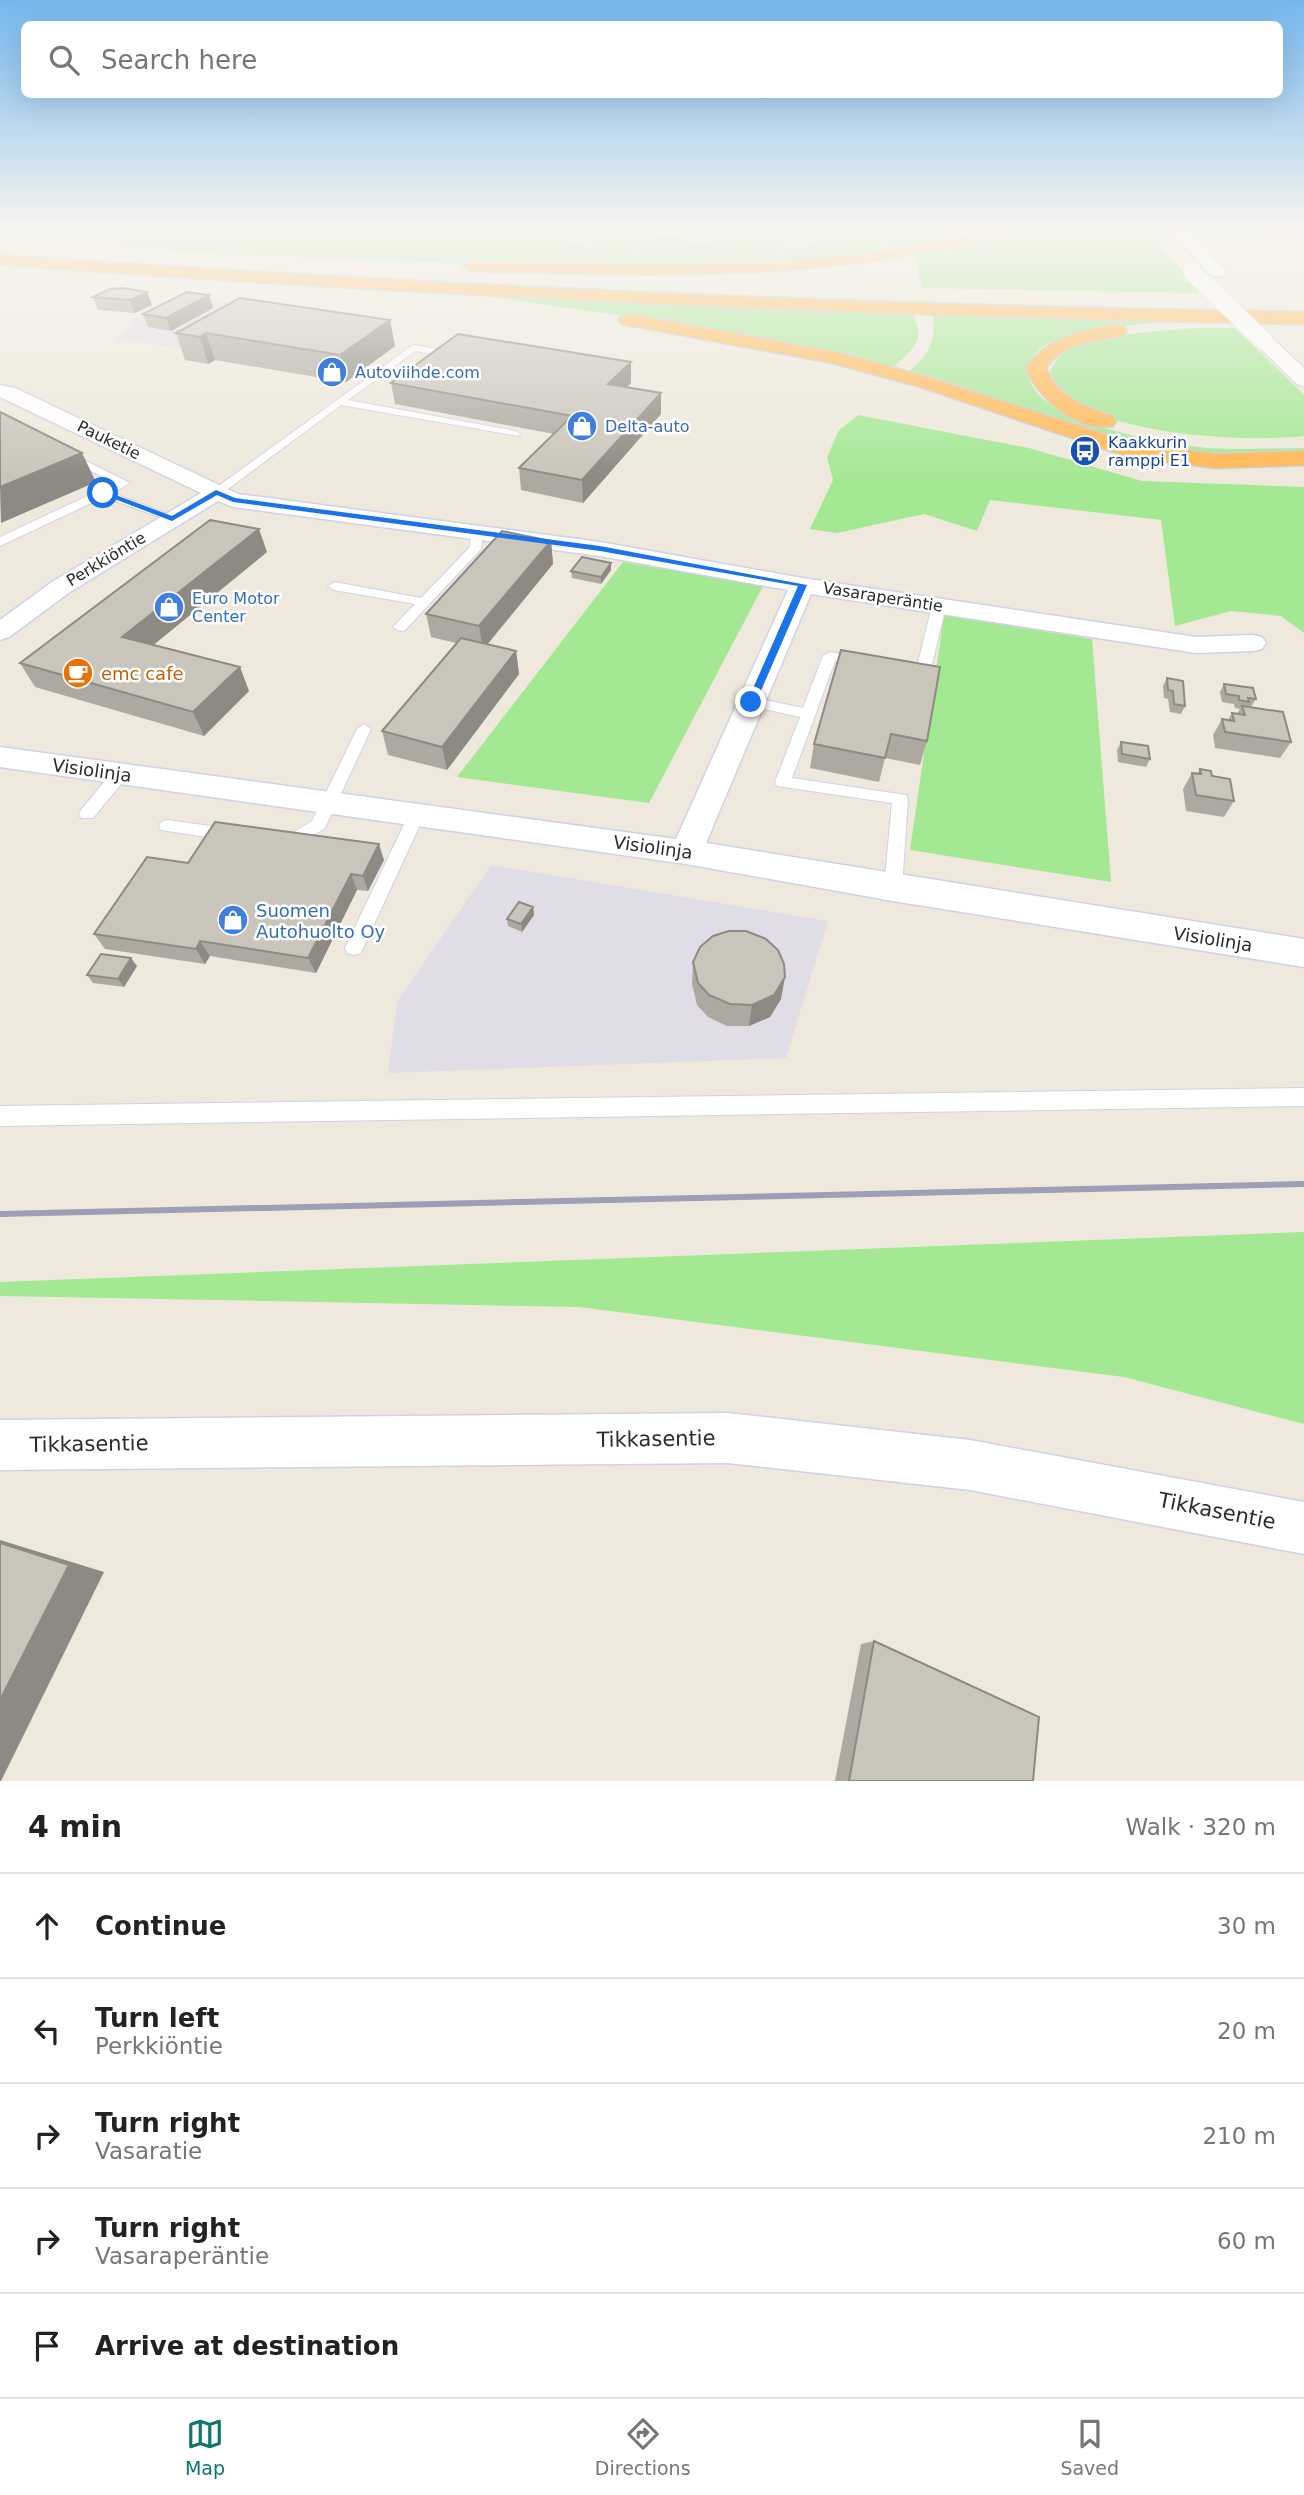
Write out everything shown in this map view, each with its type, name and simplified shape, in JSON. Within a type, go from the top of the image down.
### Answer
[{"type":"highway","points":[[570,311],[699,331],[834,357],[912,378],[1129,450],[1216,461],[1302,454]]},
{"type":"highway","points":[[931,311],[1304,319]]},
{"type":"highway","points":[[1302,454],[1279,444],[1223,443],[1131,429],[1094,418],[1046,390],[1036,368],[1052,347],[1064,342],[1138,328],[1304,319]]},
{"type":"main road","points":[[1238,311],[1274,341],[1304,358]]},
{"type":"main road","points":[[1249,311],[1304,380]]},
{"type":"street","name":"Pauketie","points":[[0,391],[8,392],[233,500],[600,549],[803,585]]},
{"type":"street","name":"Perkkiöntie","points":[[0,632],[61,587],[216,492]]},
{"type":"street","name":"Vasaraperäntie","points":[[686,852],[803,585],[1196,645],[1253,643]]},
{"type":"street","name":"Visiolinja","points":[[0,757],[686,852],[1304,953]]},
{"type":"street","name":"Tikkasentie","points":[[0,1445],[728,1438],[970,1465],[1304,1528]]},
{"type":"lane","points":[[216,492],[413,348],[450,354],[459,349],[472,351]]},
{"type":"lane","points":[[340,402],[515,434]]},
{"type":"lane","points":[[0,542],[124,483],[55,448]]},
{"type":"lane","points":[[103,493],[172,518]]},
{"type":"lane","points":[[400,627],[475,549],[477,532]]},
{"type":"lane","points":[[334,586],[424,602]]},
{"type":"lane","points":[[894,888],[900,799],[783,782],[830,656],[923,672],[939,606]]},
{"type":"lane","points":[[751,702],[807,714]]},
{"type":"lane","points":[[167,827],[252,837],[297,838],[319,824],[327,802],[364,729]]},
{"type":"lane","points":[[86,814],[120,774]]},
{"type":"lane","points":[[354,948],[417,814]]},
{"type":"lane","points":[[0,1116],[1304,1097]]},
{"type":"shaded area","points":[[149,311],[251,311],[185,349],[114,339],[132,327],[127,323]]},
{"type":"shaded area","points":[[491,865],[828,921],[786,1058],[388,1073],[397,1002]]},
{"type":"green space","points":[[589,311],[826,311],[914,315],[918,333],[915,345],[893,368],[705,328]]},
{"type":"green space","points":[[933,316],[1183,321],[1089,331],[1054,341],[1039,349],[1028,365],[1029,379],[1040,396],[1058,409],[1109,429],[1164,442],[1207,448],[1304,448],[1304,452],[1206,453],[1168,450],[1116,439],[909,371],[930,347]]},
{"type":"green space","points":[[1235,328],[1304,395],[1304,436],[1204,436],[1122,422],[1088,410],[1063,393],[1050,371],[1059,357],[1086,343],[1146,332]]},
{"type":"green space","points":[[858,415],[1029,448],[1142,481],[1304,487],[1304,633],[1281,616],[1231,611],[1175,626],[1161,520],[990,500],[977,531],[924,514],[837,533],[810,529],[833,480],[827,457],[839,430]]},
{"type":"green space","points":[[623,562],[763,586],[649,803],[457,777]]},
{"type":"green space","points":[[944,615],[1092,639],[1111,882],[910,850]]},
{"type":"green space","points":[[1304,1232],[1304,1424],[1124,1377],[579,1307],[0,1296],[0,1282]]},
{"type":"building","points":[[149,311],[179,311],[166,318],[143,314]]},
{"type":"building","points":[[216,311],[329,311],[390,320],[340,355],[206,333],[200,337],[176,333]]},
{"type":"building","name":"Delta-auto","points":[[458,334],[631,362],[608,384],[661,393],[582,480],[519,468],[572,416],[391,383]]},
{"type":"building","points":[[0,412],[82,453],[0,487]]},
{"type":"building","points":[[210,520],[259,529],[122,637],[240,667],[193,712],[20,663]]},
{"type":"building","points":[[502,531],[551,541],[479,626],[426,614]]},
{"type":"building","points":[[582,557],[611,563],[601,577],[571,571]]},
{"type":"building","points":[[461,638],[516,651],[442,747],[382,731]]},
{"type":"building","points":[[841,650],[940,667],[927,741],[891,734],[885,758],[814,744]]},
{"type":"building","points":[[1167,678],[1183,681],[1185,706],[1174,704],[1173,691],[1168,690]]},
{"type":"building","points":[[1224,684],[1253,688],[1256,699],[1248,698],[1249,702],[1239,700],[1239,696],[1226,694]]},
{"type":"building","points":[[1242,706],[1283,712],[1291,742],[1225,732],[1222,719],[1234,721],[1232,713],[1245,715]]},
{"type":"building","points":[[1121,742],[1148,746],[1150,759],[1122,754]]},
{"type":"building","points":[[1200,769],[1211,771],[1212,776],[1230,779],[1234,801],[1196,795],[1192,773],[1201,774]]},
{"type":"building","name":"Suomen Autohuolto Oy","points":[[215,822],[379,844],[363,876],[351,874],[308,958],[200,941],[196,949],[94,934],[147,857],[188,863]]},
{"type":"building","points":[[519,902],[533,907],[521,924],[507,919]]},
{"type":"building","points":[[729,931],[746,931],[766,939],[778,950],[784,964],[785,977],[774,995],[752,1005],[730,1004],[709,995],[698,983],[693,962],[700,947],[713,936]]},
{"type":"building","points":[[101,954],[131,958],[118,979],[87,975]]},
{"type":"building","points":[[0,1543],[69,1565],[0,1700]]},
{"type":"building","points":[[874,1641],[1039,1717],[1033,1781],[849,1781]]},
{"type":"railway","points":[[0,1214],[1304,1184]]},
{"type":"place","name":"Autoviihde.com","points":[[332,372]]},
{"type":"place","name":"Delta-auto","points":[[582,426]]},
{"type":"place","name":"Kaakkurin ramppi E1","points":[[1085,451]]},
{"type":"place","name":"Euro Motor Center","points":[[169,607]]},
{"type":"place","name":"emc cafe","points":[[78,673]]},
{"type":"place","name":"Suomen Autohuolto Oy","points":[[233,920]]},
{"type":"route","points":[[103,493],[172,518],[216,492],[233,500],[600,549],[803,585],[751,702]]}]
